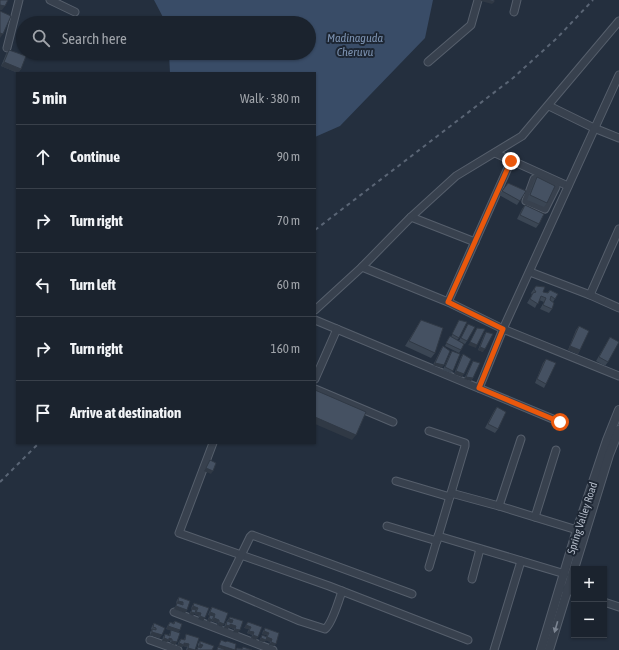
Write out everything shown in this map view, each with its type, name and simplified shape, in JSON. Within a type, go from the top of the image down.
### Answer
[{"type":"street","points":[[7,48],[19,0]]},
{"type":"street","points":[[50,0],[75,12]]},
{"type":"street","points":[[428,62],[471,25],[478,0]]},
{"type":"street","points":[[514,12],[517,0]]},
{"type":"street","points":[[316,309],[362,267],[411,217],[456,176],[522,136],[619,21]]},
{"type":"street","points":[[479,388],[503,329],[619,75]]},
{"type":"street","points":[[548,106],[619,138]]},
{"type":"street","points":[[495,153],[556,187],[567,189]]},
{"type":"street","points":[[448,302],[511,161]]},
{"type":"street","points":[[556,187],[546,209],[526,201],[534,179],[542,178],[567,189]]},
{"type":"street","points":[[411,217],[475,242]]},
{"type":"street","points":[[590,295],[619,229]]},
{"type":"street","points":[[362,267],[448,302],[503,329],[619,376]]},
{"type":"street","points":[[530,272],[619,308]]},
{"type":"street","points":[[316,320],[560,422]]},
{"type":"street","points":[[316,377],[337,329]]},
{"type":"street","points":[[316,388],[393,422]]},
{"type":"street","name":"Spring Valley Road","points":[[541,650],[567,590],[565,574],[577,530],[607,440],[619,410]]},
{"type":"street","name":"Spring Valley Road","points":[[549,650],[609,455],[619,430]]},
{"type":"street","points":[[428,431],[465,443],[429,567]]},
{"type":"street","points":[[499,506],[521,440]]},
{"type":"street","points":[[213,444],[179,533],[342,591],[468,640]]},
{"type":"street","points":[[535,517],[556,450]]},
{"type":"street","points":[[396,482],[499,506],[577,530]]},
{"type":"street","points":[[387,526],[480,548],[565,574]]},
{"type":"street","points":[[342,591],[327,628],[322,628],[300,621],[226,589],[241,555],[252,535],[412,594]]},
{"type":"street","points":[[472,579],[480,548]]},
{"type":"street","points":[[494,650],[521,561]]},
{"type":"street","points":[[607,603],[619,607]]},
{"type":"street","points":[[174,612],[273,650]]},
{"type":"street","points":[[150,640],[178,650]]},
{"type":"water","name":"Madinaguda Cheruvu","points":[[154,0],[433,0],[425,38],[340,126],[316,137],[316,72],[170,72],[169,60],[316,60],[316,16],[162,16]]},
{"type":"building","points":[[0,0],[8,0],[5,6],[0,5]]},
{"type":"building","points":[[0,11],[11,16],[3,34],[0,33]]},
{"type":"building","points":[[9,50],[16,52],[16,60],[24,60],[21,69],[4,62]]},
{"type":"building","points":[[537,177],[555,186],[547,203],[530,195]]},
{"type":"building","points":[[508,183],[526,191],[520,201],[502,191]]},
{"type":"building","points":[[525,205],[544,214],[539,224],[520,215]]},
{"type":"building","points":[[536,286],[545,287],[543,292],[548,293],[550,290],[558,294],[555,299],[551,296],[550,300],[554,303],[552,309],[543,305],[546,298],[541,296],[538,304],[530,299],[533,293],[536,292],[534,289]]},
{"type":"building","points":[[421,320],[443,328],[435,353],[409,341]]},
{"type":"building","points":[[459,320],[467,322],[459,338],[452,334]]},
{"type":"building","points":[[468,324],[475,327],[467,341],[461,338]]},
{"type":"building","points":[[579,326],[589,331],[580,350],[570,346]]},
{"type":"building","points":[[477,328],[485,329],[477,345],[470,342]]},
{"type":"building","points":[[486,332],[493,334],[485,349],[480,347]]},
{"type":"building","points":[[450,336],[464,344],[461,350],[446,343]]},
{"type":"building","points":[[610,337],[619,342],[608,362],[599,357]]},
{"type":"building","points":[[443,346],[450,351],[444,365],[435,363]]},
{"type":"building","points":[[452,351],[460,354],[453,371],[445,367]]},
{"type":"building","points":[[463,354],[471,359],[464,374],[456,371]]},
{"type":"building","points":[[546,359],[556,363],[546,384],[537,379]]},
{"type":"building","points":[[473,361],[480,363],[473,378],[466,377]]},
{"type":"building","points":[[316,390],[366,412],[356,435],[316,417]]},
{"type":"building","points":[[497,407],[506,412],[498,429],[488,424]]},
{"type":"building","points":[[210,460],[216,463],[213,471],[206,468]]},
{"type":"building","points":[[179,597],[190,601],[187,610],[176,606],[177,603],[183,605],[183,602],[178,601]]},
{"type":"building","points":[[194,603],[209,608],[205,618],[200,616],[201,613],[196,612],[198,608],[193,606]]},
{"type":"building","points":[[212,607],[228,613],[224,624],[214,618],[215,614],[210,612]]},
{"type":"building","points":[[192,609],[196,610],[195,613],[191,612]]},
{"type":"building","points":[[210,615],[214,616],[212,620],[209,618]]},
{"type":"building","points":[[230,617],[243,621],[240,630],[235,629],[236,626],[230,624],[230,626],[226,625],[227,621],[232,623],[233,620],[229,619]]},
{"type":"building","points":[[175,621],[182,624],[180,630],[168,626],[170,622],[174,624]]},
{"type":"building","points":[[248,622],[262,627],[258,637],[253,635],[254,632],[249,631],[251,627],[246,625]]},
{"type":"building","points":[[154,623],[165,628],[162,635],[152,632],[152,629],[156,630],[156,628],[153,627]]},
{"type":"building","points":[[265,628],[279,633],[276,644],[271,642],[272,639],[267,637],[269,633],[264,631]]},
{"type":"building","points":[[171,630],[180,633],[177,642],[172,641],[172,639],[169,638],[169,640],[164,638],[165,634],[170,636]]},
{"type":"building","points":[[186,634],[199,638],[195,650],[188,648],[189,644],[184,643],[184,645],[179,643],[181,639],[185,640]]},
{"type":"building","points":[[262,635],[267,637],[266,640],[261,638]]},
{"type":"building","points":[[221,640],[236,644],[235,650],[219,645]]},
{"type":"building","points":[[200,641],[214,646],[212,650],[197,650],[198,647],[201,648],[203,645],[200,644]]},
{"type":"building","points":[[218,647],[226,650],[217,650]]},
{"type":"building","points":[[243,647],[252,650],[236,650],[237,648],[242,649]]},
{"type":"railway","points":[[316,229],[513,78],[557,38],[593,0]]},
{"type":"railway","points":[[0,482],[38,444]]},
{"type":"route","points":[[511,161],[448,302],[503,329],[479,388],[560,422]]}]
